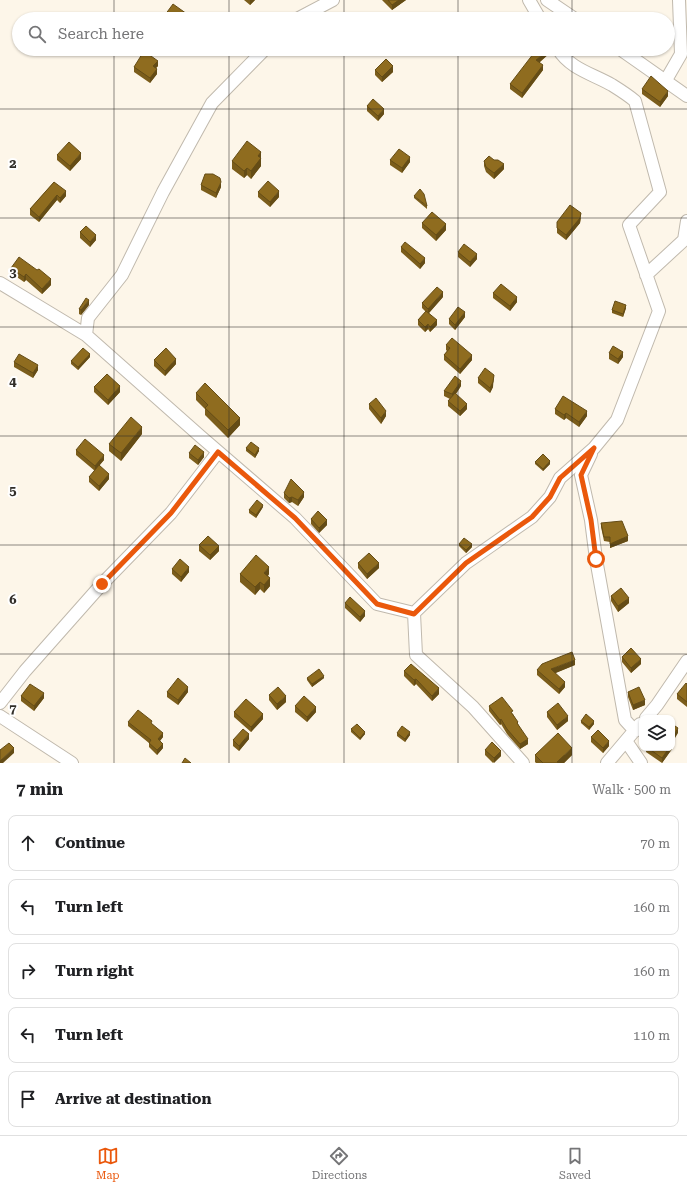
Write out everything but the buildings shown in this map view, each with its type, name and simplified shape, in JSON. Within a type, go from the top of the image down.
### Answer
[{"type":"street","points":[[310,12],[333,0]]},
{"type":"street","points":[[529,0],[536,12]]},
{"type":"street","points":[[547,0],[565,12]]},
{"type":"street","points":[[666,80],[682,54],[679,0]]},
{"type":"street","points":[[86,335],[88,318],[122,275],[163,192],[212,103],[258,56]]},
{"type":"street","points":[[523,763],[473,707],[416,655],[414,614],[466,563],[532,517],[550,497],[560,478],[594,448],[617,420],[659,311],[629,225],[660,192],[635,101],[613,86],[573,66],[562,56]]},
{"type":"street","points":[[630,56],[687,96]]},
{"type":"street","points":[[646,275],[684,240],[687,221]]},
{"type":"street","points":[[0,284],[86,335],[295,518],[377,604],[414,614]]},
{"type":"street","points":[[594,448],[581,475],[591,520],[596,559],[625,720],[638,726],[607,763]]},
{"type":"street","points":[[0,703],[25,671],[102,584],[171,513],[218,452]]},
{"type":"street","points":[[648,715],[687,661]]},
{"type":"street","points":[[0,716],[72,763]]},
{"type":"street","points":[[626,741],[641,763]]},
{"type":"route","points":[[102,584],[171,513],[218,452],[295,518],[377,604],[414,614],[466,563],[532,517],[550,497],[560,478],[594,448],[581,475],[591,520],[596,559]]}]
